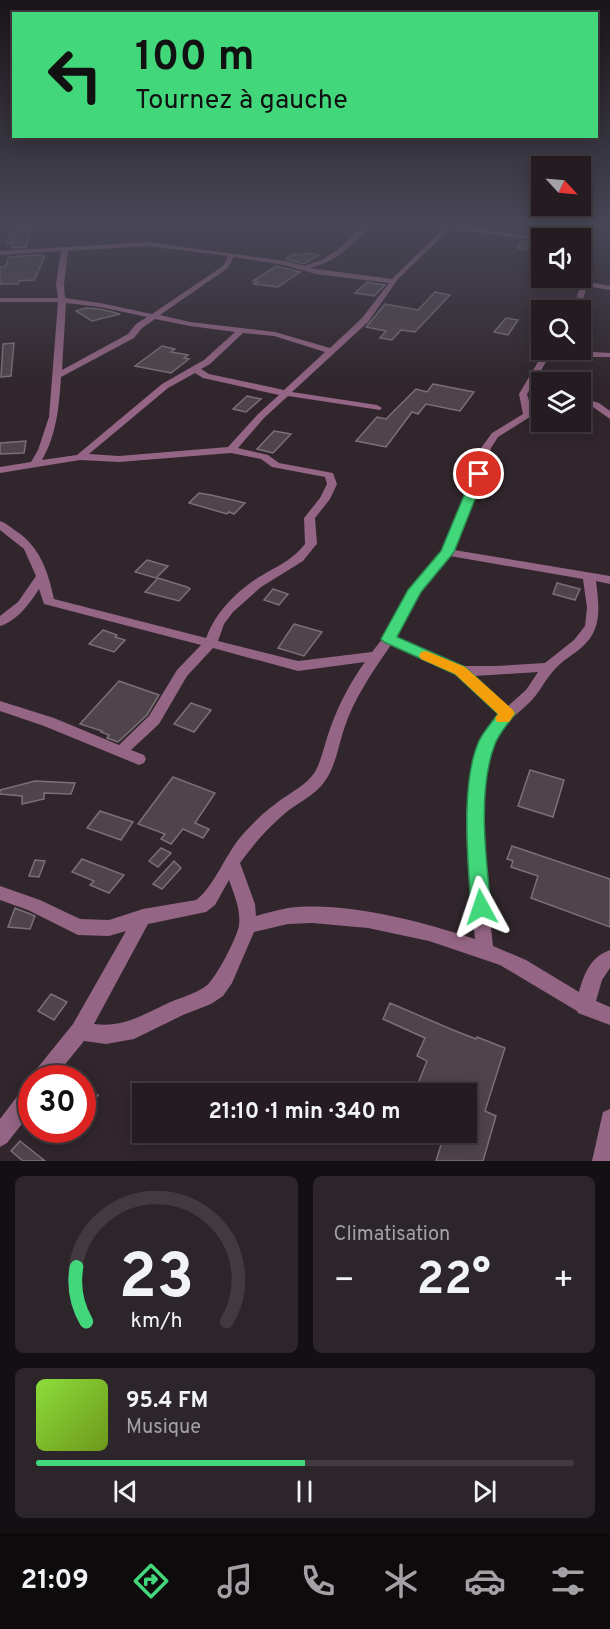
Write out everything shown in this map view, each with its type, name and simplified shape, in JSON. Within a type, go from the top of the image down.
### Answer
[{"type":"street","points":[[35,464],[43,450],[54,417],[62,300],[61,279]]},
{"type":"street","points":[[56,376],[130,336],[152,317],[208,279]]},
{"type":"street","points":[[376,279],[394,281]]},
{"type":"street","points":[[231,450],[261,416],[365,320],[394,281]]},
{"type":"street","points":[[591,285],[610,288]]},
{"type":"street","points":[[0,300],[62,300],[100,305],[152,317],[275,334],[330,351]]},
{"type":"street","points":[[80,457],[165,386],[218,353],[241,330]]},
{"type":"street","points":[[591,355],[610,355]]},
{"type":"street","points":[[195,369],[206,376],[232,383],[378,408]]},
{"type":"street","points":[[0,892],[34,905],[78,927],[109,928],[143,917],[200,907],[209,900],[231,862],[248,839],[278,810],[314,784],[321,775],[331,753],[337,728],[362,677],[389,639],[414,590],[447,552],[479,474],[486,448],[495,435],[528,415],[523,394],[531,389]]},
{"type":"street","points":[[591,403],[610,416]]},
{"type":"street","points":[[0,470],[80,457],[119,459],[231,450],[264,457],[276,465],[329,476],[332,484],[325,499],[309,518],[311,544],[299,559],[257,584],[229,609],[218,623],[211,643],[182,673],[154,720],[121,751]]},
{"type":"street","points":[[0,524],[22,541],[34,556],[43,575],[48,601],[298,666],[376,656]]},
{"type":"street","points":[[447,552],[610,580]]},
{"type":"street","points":[[0,622],[22,605],[43,575]]},
{"type":"street","points":[[485,952],[477,862],[477,800],[480,763],[488,741],[507,713],[537,687],[549,667],[579,642],[591,626],[589,576]]},
{"type":"street","points":[[389,639],[460,671],[507,713]]},
{"type":"street","points":[[460,671],[549,667]]},
{"type":"street","points":[[0,706],[49,722],[139,759]]},
{"type":"street","points":[[80,1031],[106,1035],[134,1030],[204,998],[216,990],[225,977],[248,926],[246,904],[231,862]]},
{"type":"street","points":[[248,926],[288,916],[339,916],[388,925],[456,942],[508,960],[585,1007],[610,1016]]},
{"type":"street","points":[[53,1065],[80,1031],[143,917]]},
{"type":"street","points":[[585,1007],[593,975],[604,961],[610,958]]},
{"type":"street","points":[[0,1136],[18,1112]]},
{"type":"street","points":[[603,1161],[610,1119]]},
{"type":"building","points":[[0,279],[34,279],[19,281],[18,284],[0,284]]},
{"type":"building","points":[[289,279],[278,287],[254,284],[257,282],[253,281]]},
{"type":"building","points":[[367,282],[385,285],[374,296],[355,293]]},
{"type":"building","points":[[435,292],[450,295],[415,332],[401,330],[392,340],[380,338],[386,331],[366,327],[385,304],[418,310]]},
{"type":"building","points":[[86,308],[120,314],[92,321],[76,311]]},
{"type":"building","points":[[506,318],[518,320],[508,335],[494,332]]},
{"type":"building","points":[[14,343],[11,376],[1,377],[3,344]]},
{"type":"building","points":[[162,346],[175,349],[171,352],[188,355],[184,358],[189,359],[171,373],[135,366]]},
{"type":"building","points":[[433,384],[474,392],[460,411],[426,404],[418,414],[412,412],[386,447],[356,441],[377,417],[386,419],[416,389],[427,392]]},
{"type":"building","points":[[247,396],[261,399],[246,412],[233,409]]},
{"type":"building","points":[[274,431],[291,434],[273,453],[257,449]]},
{"type":"building","points":[[26,441],[24,453],[0,454],[0,443]]},
{"type":"building","points":[[199,493],[245,503],[234,514],[229,512],[227,514],[189,503]]},
{"type":"building","points":[[147,560],[168,566],[156,578],[135,572]]},
{"type":"building","points":[[158,578],[190,589],[179,601],[145,592]]},
{"type":"building","points":[[557,583],[580,589],[575,600],[553,594]]},
{"type":"building","points":[[273,589],[288,594],[279,605],[264,600]]},
{"type":"building","points":[[294,624],[322,632],[304,656],[278,648]]},
{"type":"building","points":[[103,630],[125,640],[114,652],[89,644]]},
{"type":"building","points":[[119,681],[159,695],[147,715],[118,742],[107,738],[109,735],[102,731],[80,724]]},
{"type":"building","points":[[191,703],[211,710],[194,732],[174,724]]},
{"type":"building","points":[[530,770],[564,780],[553,817],[518,806]]},
{"type":"building","points":[[173,777],[215,793],[195,823],[209,829],[203,838],[183,829],[171,844],[161,839],[165,834],[138,824]]},
{"type":"building","points":[[35,781],[75,783],[71,794],[44,793],[44,799],[22,804],[22,796],[0,794],[0,790]]},
{"type":"building","points":[[100,811],[133,822],[121,840],[87,828]]},
{"type":"building","points":[[512,846],[610,879],[610,927],[531,898],[538,876],[511,867],[513,861],[507,859]]},
{"type":"building","points":[[161,848],[171,853],[158,867],[149,861]]},
{"type":"building","points":[[82,859],[124,875],[109,893],[90,885],[94,881],[72,872]]},
{"type":"building","points":[[35,860],[45,861],[39,877],[29,876]]},
{"type":"building","points":[[174,861],[181,868],[162,889],[153,884]]},
{"type":"building","points":[[15,908],[35,916],[30,929],[8,927]]},
{"type":"building","points":[[51,994],[67,1002],[54,1020],[38,1011]]},
{"type":"building","points":[[390,1003],[476,1039],[477,1037],[505,1048],[485,1111],[496,1116],[483,1161],[436,1161],[442,1143],[477,1143],[477,1083],[423,1083],[419,1081],[427,1061],[417,1056],[425,1038],[383,1019]]},
{"type":"building","points":[[18,1143],[22,1143],[45,1161],[23,1161],[11,1151]]},
{"type":"slow traffic","points":[[426,656],[460,671],[507,713],[503,718]]},
{"type":"route","points":[[479,474],[447,552],[414,590],[389,639],[460,671],[507,713],[488,741],[480,763],[477,800],[477,862],[481,907]]}]
